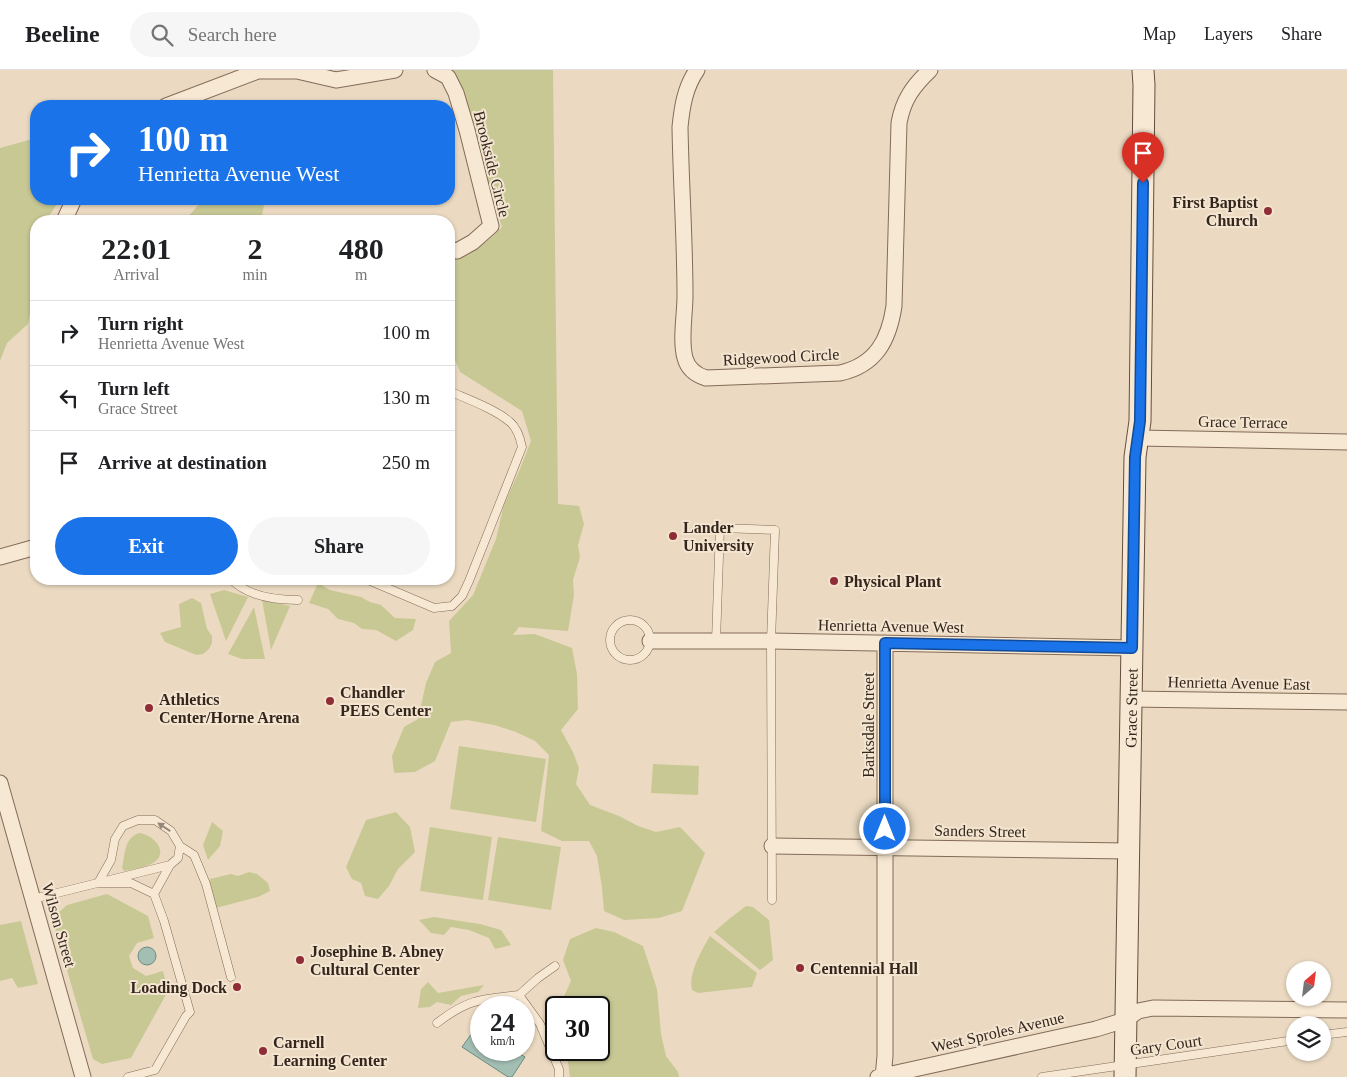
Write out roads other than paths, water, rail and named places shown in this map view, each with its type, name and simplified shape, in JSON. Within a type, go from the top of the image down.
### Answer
[{"type":"main road","name":"Grace Street","points":[[1125,1077],[1135,457],[1140,421],[1143,70]]},
{"type":"street","points":[[182,100],[258,71],[297,71],[336,80],[395,70]]},
{"type":"street","name":"Brookside Circle","points":[[434,70],[448,77],[456,93],[492,226],[473,242],[458,250],[455,249]]},
{"type":"street","name":"Ridgewood Circle","points":[[697,70],[686,92],[681,110],[680,127],[685,296],[684,350],[686,362],[690,368],[698,376],[706,378],[840,373],[861,366],[878,351],[887,335],[894,306],[899,123],[904,101],[912,89],[930,70]]},
{"type":"street","name":"Grace Terrace","points":[[1138,438],[1347,442]]},
{"type":"street","points":[[0,557],[30,549]]},
{"type":"street","name":"Henrietta Avenue West","points":[[650,641],[771,641],[1132,648]]},
{"type":"street","name":"Barksdale Street","points":[[881,1077],[886,1056],[885,643]]},
{"type":"street","name":"Henrietta Avenue East","points":[[1130,699],[1347,702]]},
{"type":"street","name":"Wilson Street","points":[[0,784],[83,1077]]},
{"type":"street","name":"Sanders Street","points":[[772,846],[1129,851]]},
{"type":"street","name":"West Sproles Avenue","points":[[881,1077],[1096,1029],[1125,1020],[1138,1011],[1152,1008],[1347,1010]]},
{"type":"lane","points":[[380,585],[434,608],[452,606],[462,596],[469,581],[522,447],[519,433],[510,422],[455,393]]},
{"type":"lane","points":[[716,641],[720,528],[775,530],[771,641],[772,900]]},
{"type":"lane","points":[[239,585],[256,595],[298,600]]},
{"type":"lane","points":[[624,620],[637,621],[647,629],[650,641],[645,653],[635,660],[622,659],[612,651],[609,639],[614,627],[624,620]]},
{"type":"lane","points":[[98,883],[111,860],[115,839],[123,826],[138,820],[155,820],[171,830],[180,846],[194,855],[206,884],[231,977]]},
{"type":"lane","points":[[154,894],[170,865],[178,858],[180,846]]},
{"type":"lane","points":[[33,899],[170,865]]},
{"type":"lane","points":[[98,883],[131,882],[154,894],[164,920],[190,1012],[155,1070],[128,1077]]},
{"type":"lane","points":[[437,1023],[455,1009],[477,1000],[519,994],[555,966]]},
{"type":"lane","points":[[519,994],[540,1024],[558,1069],[559,1077]]},
{"type":"lane","points":[[1331,1035],[1347,1032]]},
{"type":"lane","name":"Gary Court","points":[[1042,1077],[1286,1041]]},
{"type":"place","name":"First Baptist Church","points":[[1268,211]]},
{"type":"place","name":"Lander University","points":[[673,536]]},
{"type":"place","name":"Physical Plant","points":[[834,581]]},
{"type":"place","name":"Chandler PEES Center","points":[[330,701]]},
{"type":"place","name":"Athletics Center/Horne Arena","points":[[149,708]]},
{"type":"place","name":"Josephine B. Abney Cultural Center","points":[[300,960]]},
{"type":"place","name":"Centennial Hall","points":[[800,968]]},
{"type":"place","name":"Loading Dock","points":[[237,987]]},
{"type":"place","name":"Carnell Learning Center","points":[[263,1051]]}]
